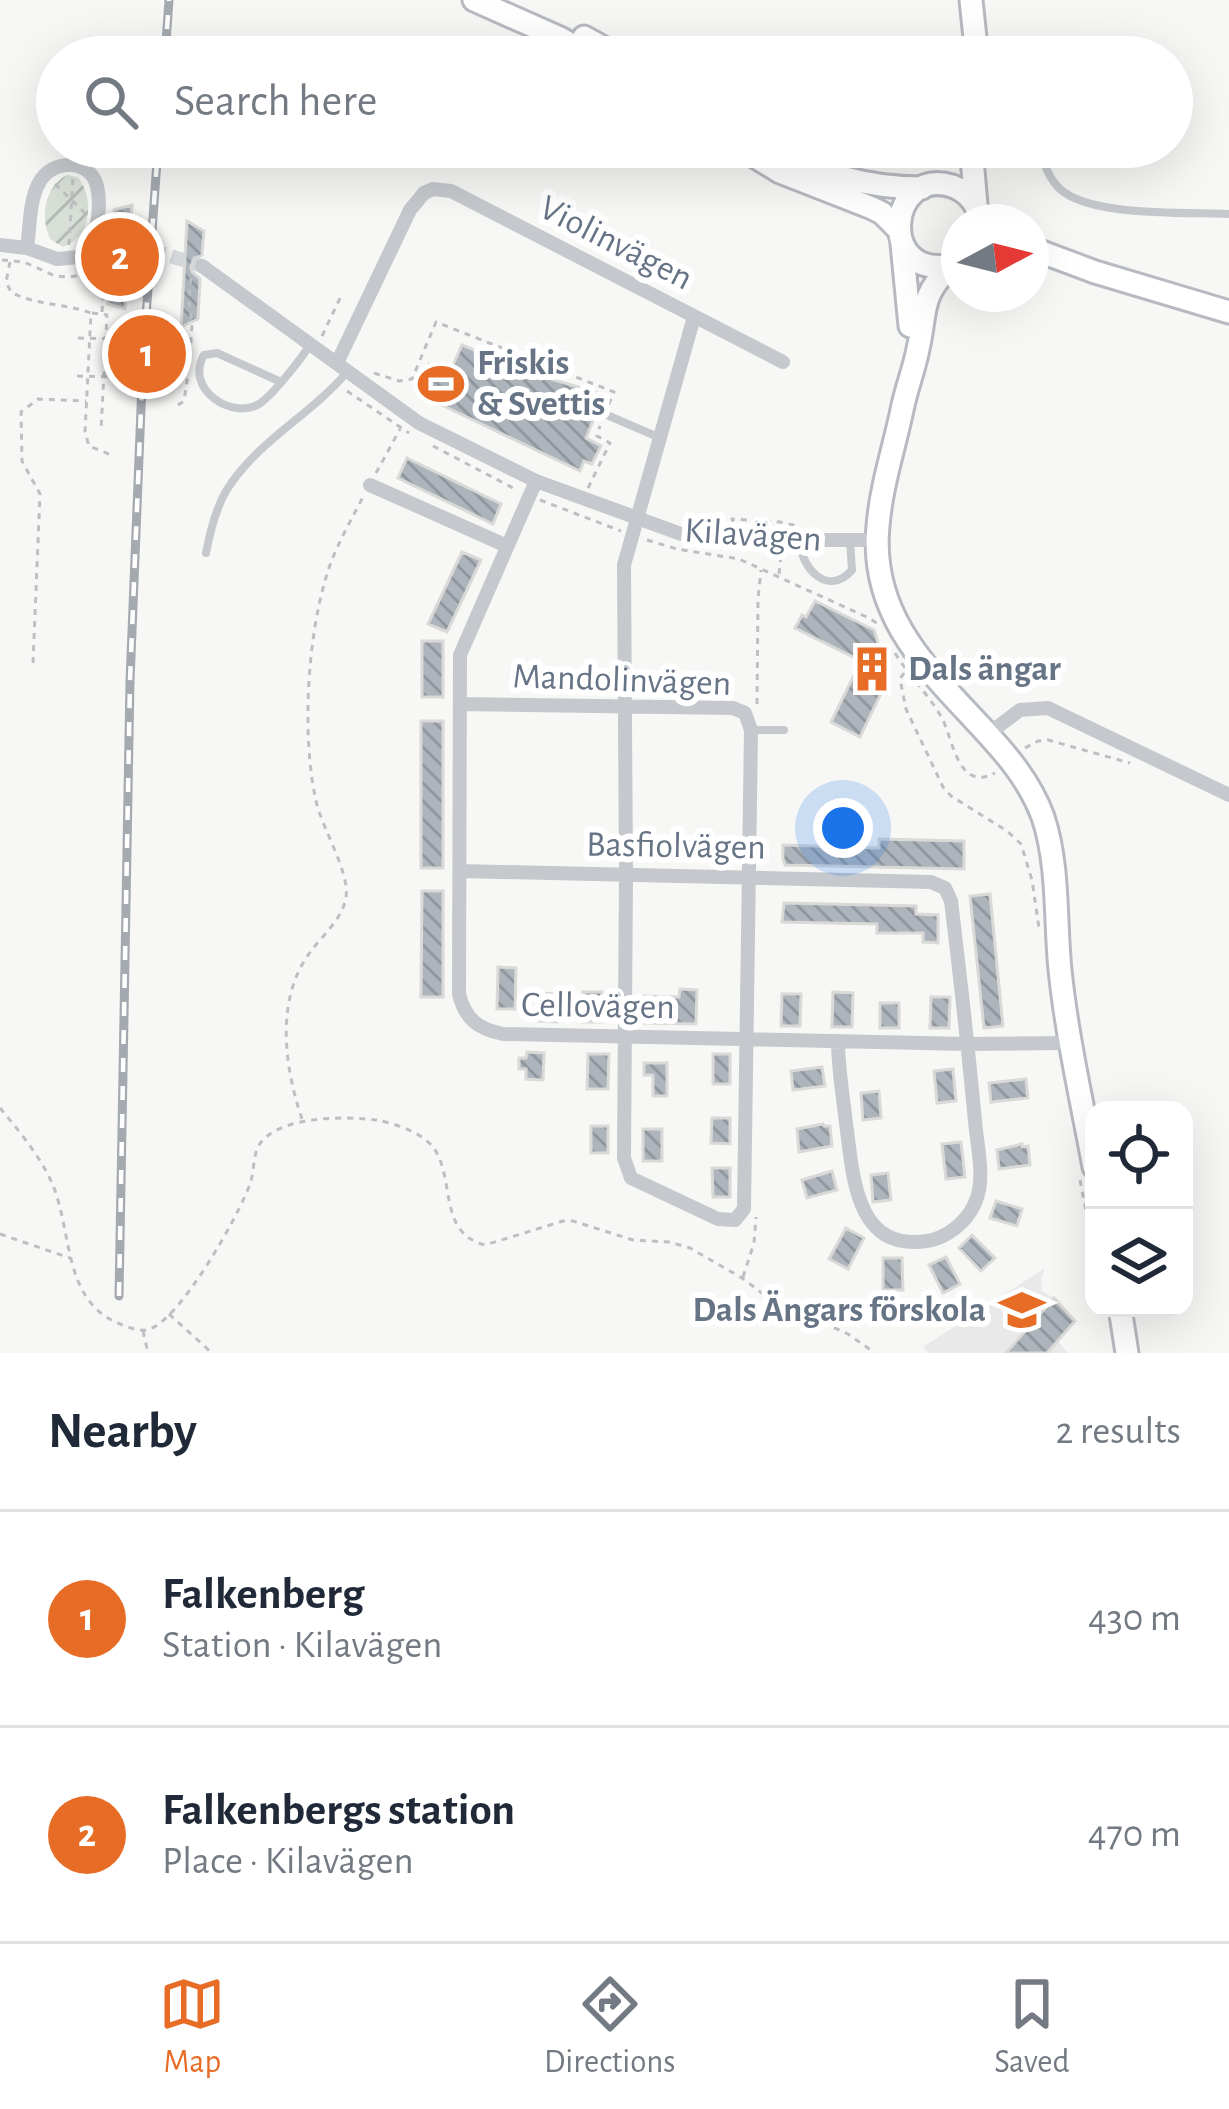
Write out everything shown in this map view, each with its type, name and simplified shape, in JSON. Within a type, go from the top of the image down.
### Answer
[{"type":"street","points":[[474,0],[555,36]]},
{"type":"street","points":[[505,0],[583,36]]},
{"type":"street","points":[[971,0],[975,36]]},
{"type":"street","points":[[27,248],[39,182],[56,168]]},
{"type":"street","points":[[83,168],[95,178],[98,188],[91,251]]},
{"type":"street","points":[[774,168],[882,213],[910,255],[921,263],[941,266]]},
{"type":"street","points":[[813,168],[888,187],[960,189],[971,204]]},
{"type":"street","points":[[907,383],[910,316],[900,236],[904,205],[954,168]]},
{"type":"street","points":[[971,168],[978,204]]},
{"type":"street","name":"Violinvägen","points":[[342,367],[410,210],[418,197],[434,189],[451,191],[782,362]]},
{"type":"street","points":[[0,244],[69,258],[109,248]]},
{"type":"street","points":[[1049,255],[1229,312]]},
{"type":"street","points":[[1049,266],[1095,272]]},
{"type":"street","name":"Kilavägen","points":[[196,272],[315,342],[419,423],[536,482],[681,534],[877,540]]},
{"type":"street","points":[[941,277],[924,304],[920,343],[880,506],[877,540],[883,586],[905,639],[925,668],[1015,764],[1045,823],[1085,1161]]},
{"type":"street","name":"Violinvägen","points":[[625,1036],[624,566],[694,317]]},
{"type":"street","name":"Cellovägen","points":[[536,482],[460,655],[459,994],[471,1021],[502,1034],[1071,1043]]},
{"type":"street","points":[[370,485],[507,546]]},
{"type":"street","name":"Mandolinvägen","points":[[460,704],[733,708],[746,713],[751,730],[744,1209],[735,1220],[727,1221],[631,1178],[624,1158],[625,1036]]},
{"type":"street","points":[[988,734],[1020,710],[1048,708],[1229,795]]},
{"type":"street","name":"Basfiolvägen","points":[[461,872],[931,882],[945,888],[951,902],[968,1044]]},
{"type":"street","points":[[838,1041],[857,1198],[879,1229],[909,1242],[937,1239],[966,1218],[975,1203],[980,1180],[968,1044]]},
{"type":"street","points":[[1121,1317],[1127,1353]]},
{"type":"lane","points":[[1048,168],[1067,195],[1085,203],[1229,214]]},
{"type":"lane","points":[[280,382],[217,353],[204,355],[194,369],[203,390],[242,408],[259,404],[280,382],[315,342]]},
{"type":"lane","points":[[206,553],[226,490],[342,367]]},
{"type":"lane","points":[[602,413],[659,437]]},
{"type":"lane","points":[[800,541],[800,552],[815,574],[833,582],[852,570],[850,540]]},
{"type":"lane","points":[[751,730],[784,730]]},
{"type":"path","points":[[69,258],[73,175]]},
{"type":"path","points":[[0,260],[10,262],[6,282],[11,292],[35,303],[107,315],[101,430]]},
{"type":"path","points":[[102,314],[103,270],[113,274],[112,289],[120,294],[104,291]]},
{"type":"path","points":[[178,405],[184,401],[194,369],[187,304],[196,272]]},
{"type":"path","points":[[315,342],[342,294]]},
{"type":"path","points":[[91,313],[86,440],[95,450],[111,455]]},
{"type":"path","points":[[412,379],[436,322],[616,390],[602,413],[597,436],[610,443],[582,500]]},
{"type":"path","points":[[79,338],[118,339]]},
{"type":"path","points":[[179,369],[194,369]]},
{"type":"path","points":[[77,376],[116,377]]},
{"type":"path","points":[[33,663],[40,494],[22,460],[21,412],[38,399],[86,401]]},
{"type":"path","points":[[302,1121],[289,1057],[289,994],[308,954],[340,913],[346,895],[315,797],[309,686],[326,579],[340,541],[400,429]]},
{"type":"path","points":[[779,576],[781,554]]},
{"type":"path","points":[[905,671],[900,680],[906,709],[943,787],[957,801],[1007,831],[1024,850],[1040,932]]},
{"type":"path","points":[[1019,753],[1032,743],[1048,740],[1141,766],[1154,758]]},
{"type":"path","points":[[0,1108],[49,1175],[81,1290],[97,1312],[132,1328],[151,1329],[205,1271],[249,1188],[261,1141],[302,1121],[377,1120],[423,1137],[433,1147],[459,1228],[472,1242],[485,1245],[573,1221],[633,1240],[681,1244],[766,1297],[848,1334],[875,1353]]},
{"type":"path","points":[[0,1234],[71,1258]]},
{"type":"path","points":[[169,1314],[212,1353]]},
{"type":"path","points":[[143,1330],[148,1353]]},
{"type":"shaded area","points":[[67,175],[78,177],[88,207],[80,235],[63,247],[50,239],[45,212],[53,187]]},
{"type":"shaded area","name":"Dals Ängars förskola","points":[[1045,1268],[1042,1291],[1075,1321],[1058,1341],[1068,1353],[929,1353],[923,1347]]},
{"type":"building","points":[[132,205],[125,309],[108,304],[111,258],[120,248],[113,236],[114,210]]},
{"type":"building","points":[[187,221],[204,231],[202,255],[191,266],[200,279],[198,319],[181,327]]},
{"type":"building","points":[[462,345],[604,395],[592,410],[594,418],[586,438],[601,446],[592,464],[584,461],[580,471],[425,397],[429,387],[421,382],[429,364],[449,374]]},
{"type":"building","points":[[407,458],[501,504],[493,524],[398,478]]},
{"type":"building","points":[[462,552],[481,560],[447,632],[428,624]]},
{"type":"building","name":"Dals ängar","points":[[815,601],[874,630],[889,677],[860,737],[831,722],[861,661],[795,628]]},
{"type":"building","points":[[422,641],[443,641],[443,697],[422,697]]},
{"type":"building","points":[[421,721],[443,721],[443,868],[421,868]]},
{"type":"building","points":[[879,839],[964,841],[964,869],[785,865],[783,859],[783,845],[879,848]]},
{"type":"building","points":[[422,891],[443,891],[443,997],[421,997]]},
{"type":"building","points":[[990,894],[1003,1026],[984,1028],[970,896]]},
{"type":"building","points":[[784,903],[916,906],[916,914],[938,915],[938,943],[923,942],[923,933],[877,933],[877,924],[782,922]]},
{"type":"building","points":[[498,967],[516,968],[515,1009],[497,1009]]},
{"type":"building","points":[[680,989],[697,990],[696,1024],[644,1023],[644,996],[679,997]]},
{"type":"building","points":[[583,992],[602,992],[601,1022],[582,1022]]},
{"type":"building","points":[[833,992],[853,993],[852,1027],[832,1027]]},
{"type":"building","points":[[540,993],[558,994],[557,1022],[539,1021]]},
{"type":"building","points":[[782,994],[801,994],[800,1026],[781,1026]]},
{"type":"building","points":[[931,997],[950,997],[949,1028],[930,1028]]},
{"type":"building","points":[[880,1003],[899,1003],[899,1028],[880,1028]]},
{"type":"building","points":[[527,1052],[544,1053],[543,1080],[526,1079],[526,1069],[519,1069],[519,1058],[526,1058]]},
{"type":"building","points":[[588,1054],[609,1054],[608,1089],[587,1089]]},
{"type":"building","points":[[713,1054],[730,1054],[730,1084],[713,1084]]},
{"type":"building","points":[[644,1063],[667,1063],[667,1096],[653,1096],[653,1075],[644,1075]]},
{"type":"building","points":[[822,1067],[825,1086],[793,1090],[791,1071]]},
{"type":"building","points":[[953,1069],[956,1101],[937,1103],[934,1071]]},
{"type":"building","points":[[1026,1079],[1028,1098],[991,1102],[989,1083]]},
{"type":"building","points":[[879,1091],[881,1118],[863,1120],[861,1093]]},
{"type":"building","points":[[712,1118],[730,1118],[730,1144],[711,1143]]},
{"type":"building","points":[[591,1126],[608,1126],[608,1153],[591,1153]]},
{"type":"building","points":[[830,1126],[832,1146],[799,1152],[797,1129]]},
{"type":"building","points":[[643,1129],[662,1129],[662,1161],[643,1161]]},
{"type":"building","points":[[961,1142],[965,1177],[946,1179],[942,1144]]},
{"type":"building","points":[[1028,1146],[1030,1165],[999,1169],[997,1150]]},
{"type":"building","points":[[712,1168],[730,1168],[730,1197],[713,1197]]},
{"type":"building","points":[[832,1171],[837,1190],[807,1198],[802,1180]]},
{"type":"building","points":[[888,1173],[891,1200],[873,1202],[871,1175]]},
{"type":"building","points":[[996,1201],[1022,1209],[1017,1226],[990,1218]]},
{"type":"building","points":[[846,1228],[864,1238],[848,1269],[829,1259]]},
{"type":"building","points":[[972,1235],[995,1258],[981,1271],[959,1248]]},
{"type":"building","points":[[946,1257],[960,1284],[943,1293],[929,1265]]},
{"type":"building","points":[[883,1258],[902,1258],[903,1290],[883,1290]]},
{"type":"building","points":[[1054,1298],[1075,1321],[1047,1353],[1006,1353]]},
{"type":"tunnel","points":[[109,247],[164,254],[202,266]]},
{"type":"railway","points":[[166,36],[169,0]]},
{"type":"railway","points":[[119,1296],[130,681],[143,359],[157,168]]},
{"type":"place","name":"Falkenbergs station","points":[[120,257]]},
{"type":"place","name":"Falkenberg","points":[[147,354]]},
{"type":"place","name":"Friskis & Svettis","points":[[441,384]]},
{"type":"place","name":"Dals ängar","points":[[872,669]]},
{"type":"place","name":"Dals Ängars förskola","points":[[1022,1310]]}]
